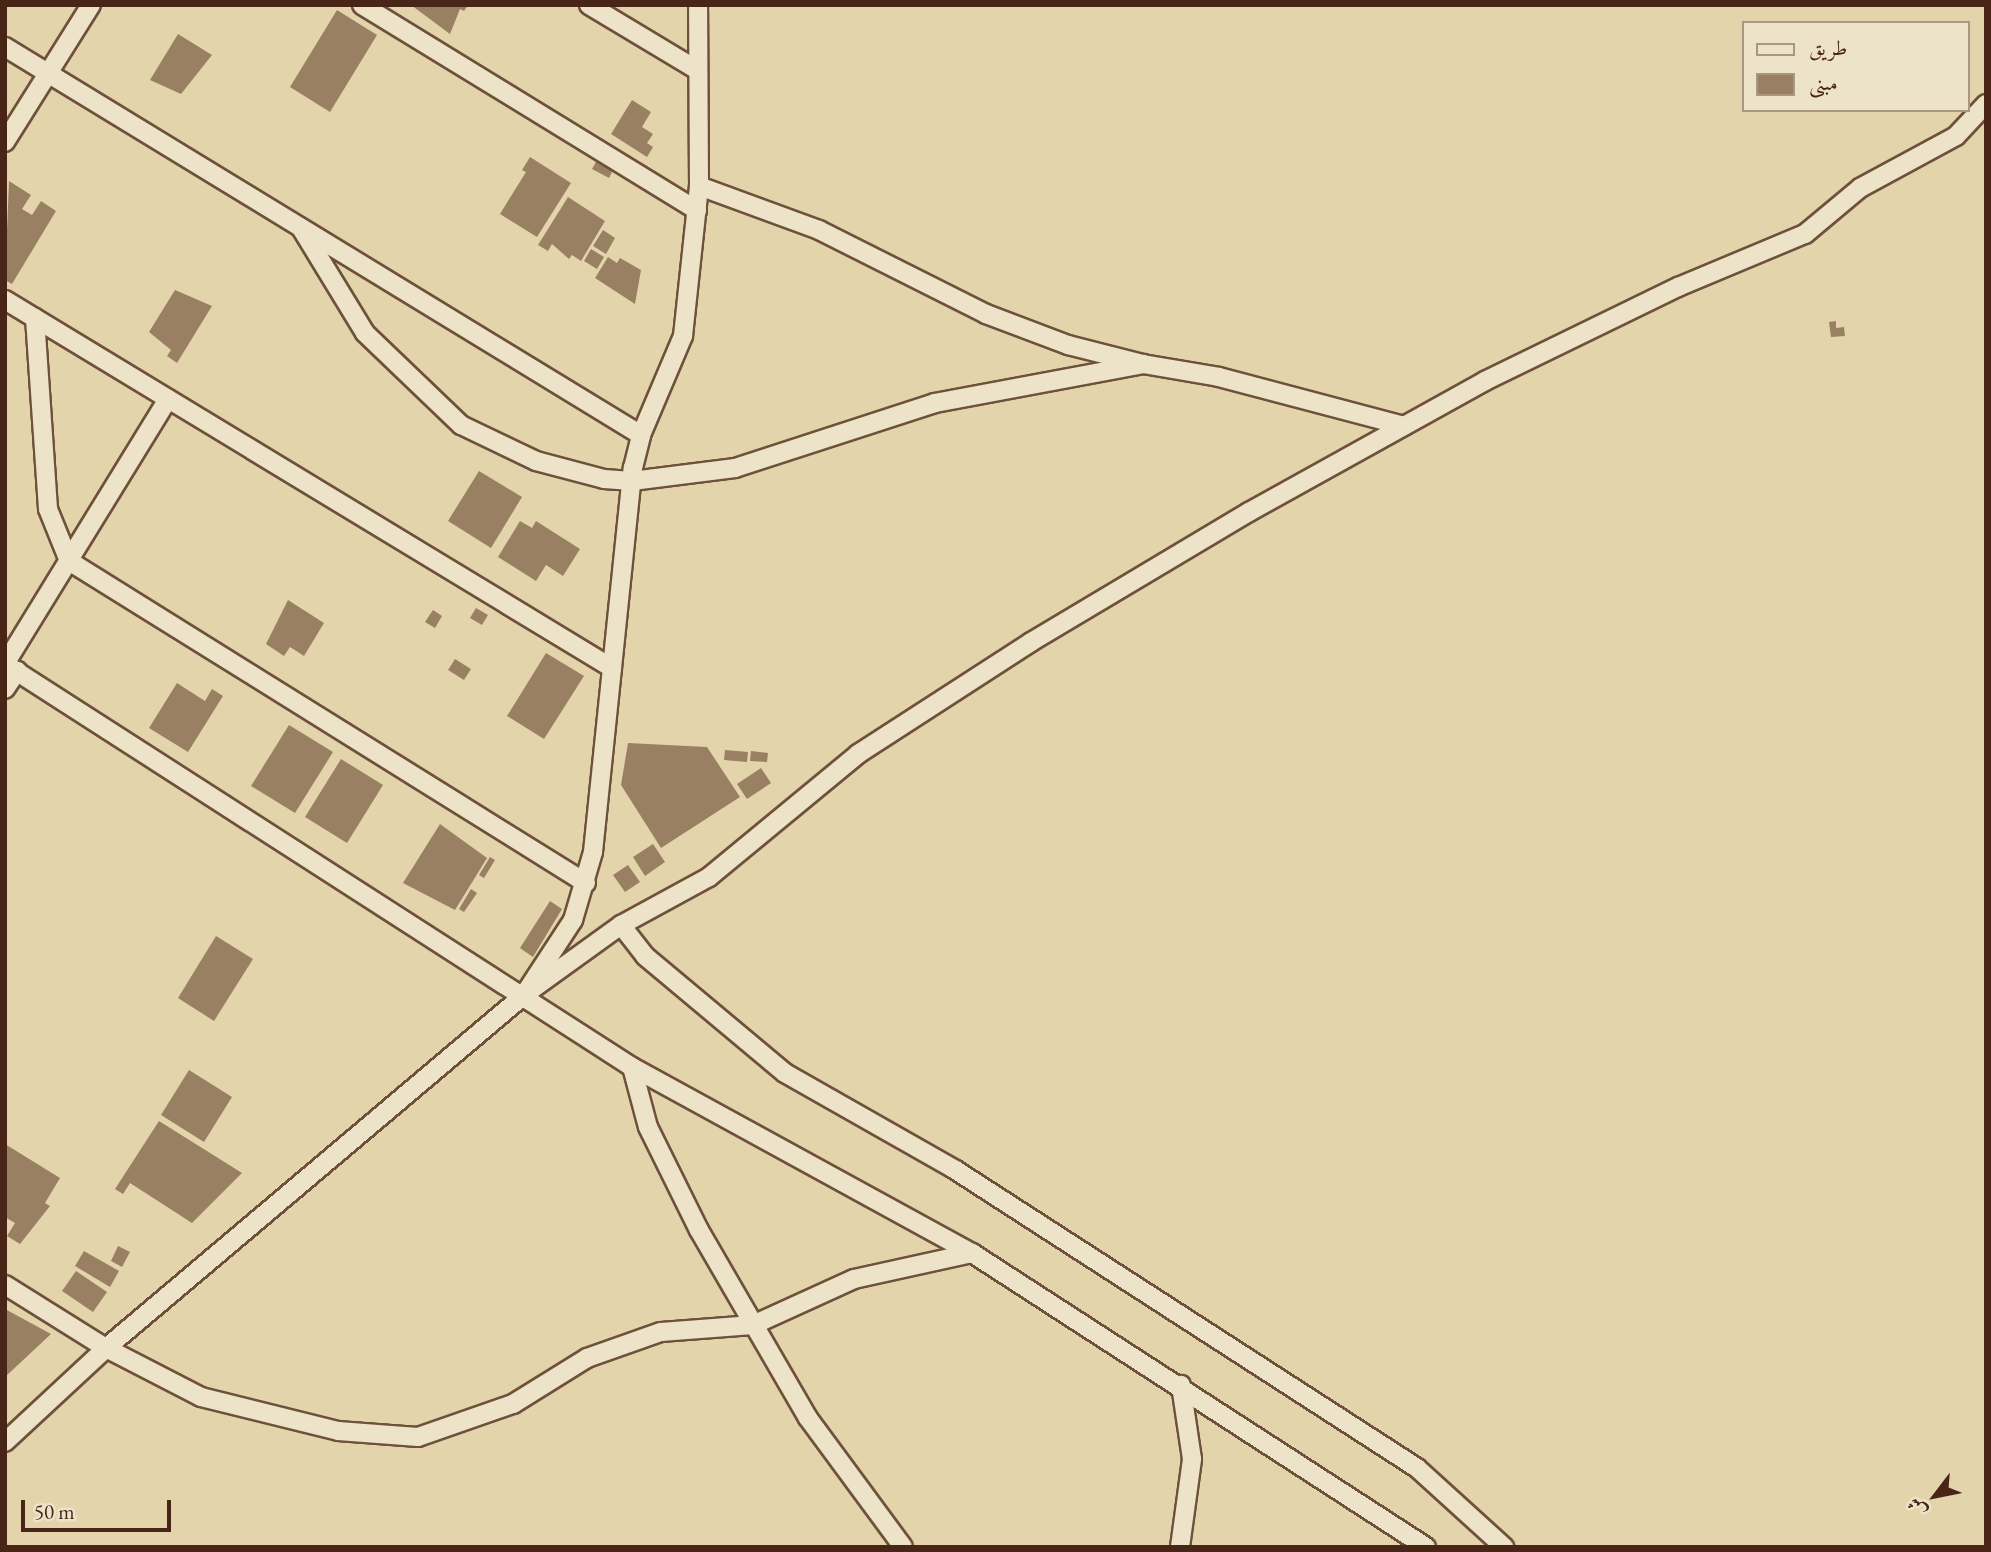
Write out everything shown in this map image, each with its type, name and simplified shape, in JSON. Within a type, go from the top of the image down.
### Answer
[{"type":"street","points":[[5,142],[90,5]]},
{"type":"street","points":[[362,5],[697,210]]},
{"type":"street","points":[[589,5],[697,70]]},
{"type":"street","points":[[524,995],[562,941],[586,883],[632,481],[641,435],[684,335],[699,186],[698,5]]},
{"type":"street","points":[[5,47],[641,435]]},
{"type":"street","points":[[5,1442],[106,1348],[524,995],[621,925],[709,877],[858,754],[1031,642],[1249,512],[1404,426],[1594,327],[1805,234],[1860,188],[1956,136],[1986,104]]},
{"type":"street","points":[[699,186],[849,243],[946,295],[1026,330],[1143,364],[1219,377],[1404,426]]},
{"type":"street","points":[[301,228],[365,333],[461,425],[536,461],[604,479],[632,481],[736,468],[935,403],[1143,364]]},
{"type":"street","points":[[5,300],[612,668]]},
{"type":"street","points":[[35,318],[48,509],[69,561],[586,883]]},
{"type":"street","points":[[168,399],[5,664],[524,995],[632,1067],[972,1253],[1181,1384],[1426,1547]]},
{"type":"street","points":[[5,690],[17,671]]},
{"type":"street","points":[[621,925],[645,956],[785,1073],[954,1169],[1417,1468],[1504,1547]]},
{"type":"street","points":[[632,1067],[648,1127],[753,1325],[808,1418],[903,1547]]},
{"type":"street","points":[[5,1285],[106,1348],[201,1397],[338,1431],[418,1437],[513,1404],[587,1358],[661,1332],[753,1325],[854,1279],[972,1253]]},
{"type":"street","points":[[1180,1547],[1192,1459],[1181,1384]]},
{"type":"building","points":[[411,5],[468,5],[464,11],[460,9],[450,34]]},
{"type":"building","points":[[337,10],[377,35],[330,112],[290,87]]},
{"type":"building","points":[[178,34],[212,55],[181,94],[150,80]]},
{"type":"building","points":[[632,100],[651,112],[642,127],[653,134],[647,143],[653,147],[647,157],[611,134]]},
{"type":"building","points":[[530,157],[571,183],[537,237],[500,214],[526,172],[522,170]]},
{"type":"building","points":[[597,160],[613,170],[609,178],[592,169]]},
{"type":"building","points":[[9,181],[31,195],[22,209],[32,215],[41,201],[56,211],[12,284],[5,280]]},
{"type":"building","points":[[568,197],[605,221],[581,261],[572,255],[569,259],[552,244],[548,251],[538,245]]},
{"type":"building","points":[[603,230],[615,238],[606,254],[593,246]]},
{"type":"building","points":[[591,249],[604,257],[597,269],[584,261]]},
{"type":"building","points":[[608,257],[617,263],[620,258],[641,270],[635,304],[595,278]]},
{"type":"building","points":[[175,290],[212,306],[177,363],[167,356],[171,350],[149,332]]},
{"type":"building","points":[[1836,321],[1836,328],[1844,327],[1845,336],[1831,337],[1829,322]]},
{"type":"building","points":[[479,471],[522,497],[491,548],[448,521]]},
{"type":"building","points":[[520,521],[532,528],[536,521],[580,549],[563,576],[546,565],[536,581],[498,557]]},
{"type":"building","points":[[288,600],[324,623],[304,656],[290,647],[284,656],[266,644]]},
{"type":"building","points":[[476,608],[488,615],[482,625],[470,618]]},
{"type":"building","points":[[433,610],[442,616],[435,628],[425,622]]},
{"type":"building","points":[[546,653],[584,676],[544,739],[507,716]]},
{"type":"building","points":[[455,659],[471,669],[464,680],[448,670]]},
{"type":"building","points":[[177,683],[205,701],[212,689],[223,696],[188,752],[149,728]]},
{"type":"building","points":[[289,725],[333,752],[295,813],[251,786]]},
{"type":"building","points":[[628,743],[707,747],[740,797],[661,848],[621,785]]},
{"type":"building","points":[[725,750],[748,752],[747,762],[724,760]]},
{"type":"building","points":[[751,751],[768,753],[767,762],[750,761]]},
{"type":"building","points":[[341,759],[383,785],[347,843],[305,817]]},
{"type":"building","points":[[761,768],[771,783],[747,799],[737,784]]},
{"type":"building","points":[[440,824],[487,858],[455,910],[403,883]]},
{"type":"building","points":[[653,844],[665,862],[645,876],[633,857]]},
{"type":"building","points":[[490,857],[495,860],[484,878],[479,875]]},
{"type":"building","points":[[628,865],[640,882],[625,892],[613,875]]},
{"type":"building","points":[[471,889],[477,893],[464,912],[459,909]]},
{"type":"building","points":[[550,901],[562,909],[533,957],[520,948]]},
{"type":"building","points":[[216,936],[253,959],[214,1021],[178,998]]},
{"type":"building","points":[[189,1070],[232,1097],[204,1142],[161,1115]]},
{"type":"building","points":[[159,1121],[242,1173],[192,1223],[130,1183],[123,1194],[115,1189]]},
{"type":"building","points":[[5,1144],[60,1178],[45,1203],[50,1206],[20,1244],[7,1236],[15,1223],[5,1217]]},
{"type":"building","points":[[118,1246],[130,1252],[122,1267],[111,1261]]},
{"type":"building","points":[[84,1251],[119,1271],[110,1287],[75,1266]]},
{"type":"building","points":[[76,1271],[107,1292],[93,1312],[62,1291]]},
{"type":"building","points":[[5,1309],[51,1334],[5,1377]]}]
